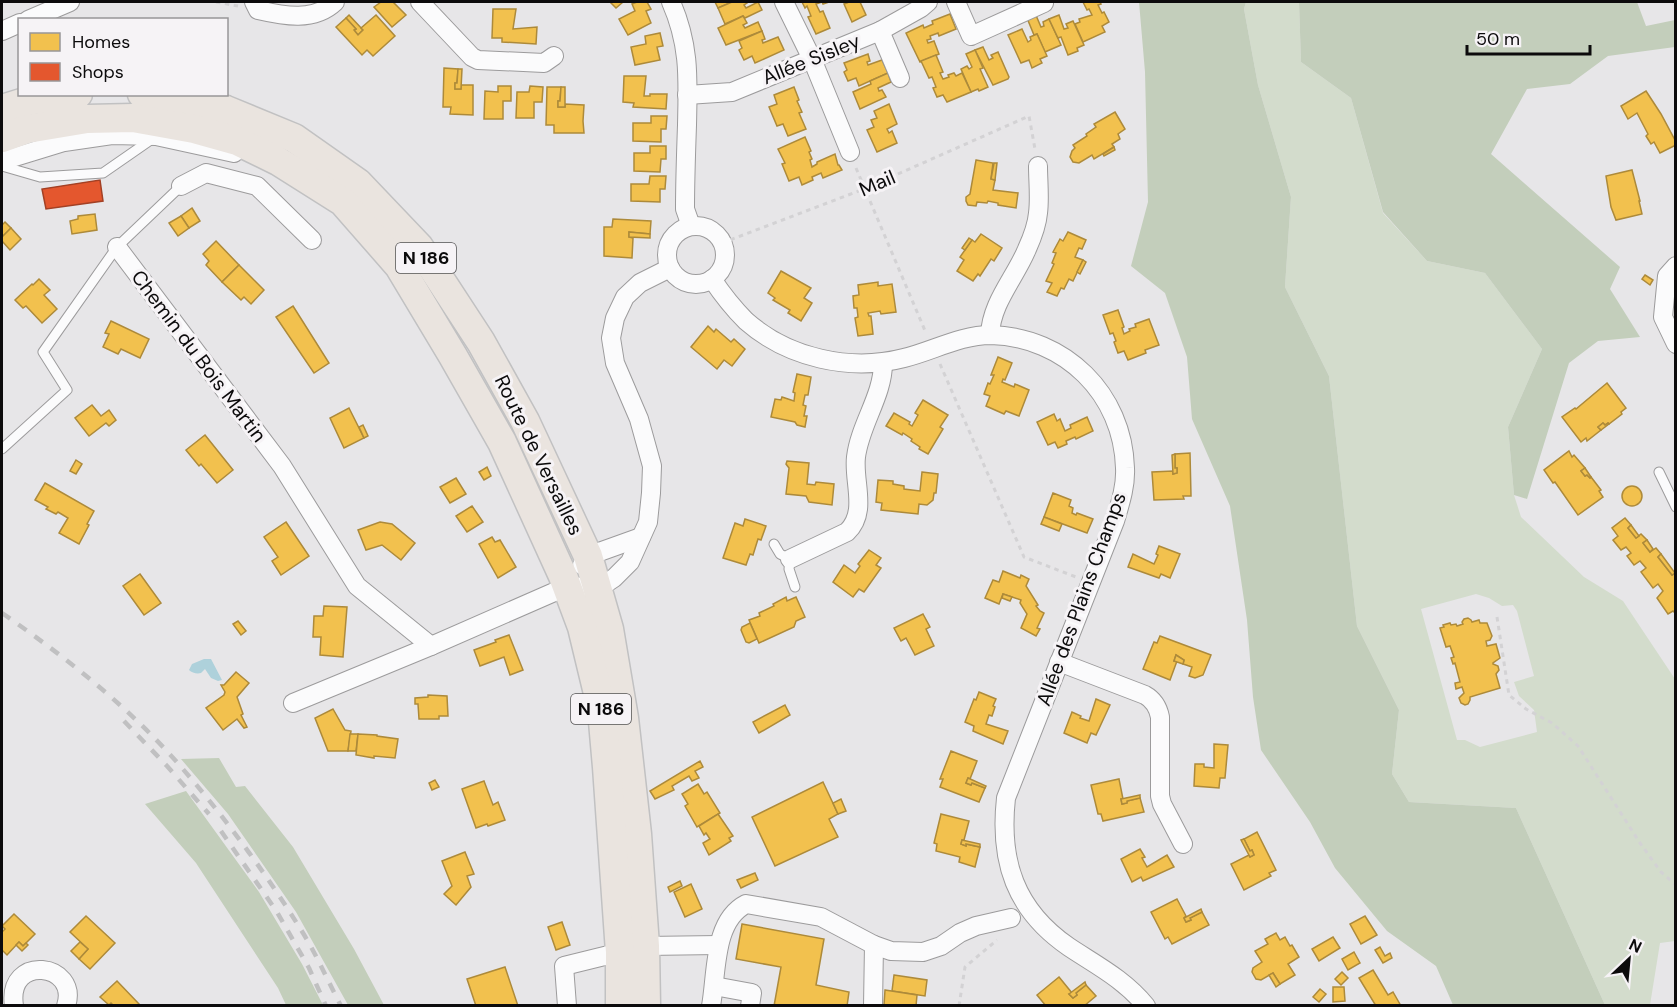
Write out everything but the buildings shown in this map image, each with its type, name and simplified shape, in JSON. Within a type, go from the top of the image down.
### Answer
[{"type":"main road","points":[[2,109],[28,101],[64,96]]},
{"type":"main road","name":"Route de Versailles","points":[[163,96],[226,110],[294,138],[358,183],[419,247],[481,342],[525,421],[588,556],[599,588],[609,629],[624,718],[637,834],[633,949],[620,1005]]},
{"type":"main road","name":"Route de Versailles","points":[[2,138],[27,129],[77,121],[134,118],[194,129],[237,141],[278,160],[343,202],[399,266],[502,442],[541,528],[587,644],[602,710],[607,767],[633,949],[646,1005]]},
{"type":"street","points":[[32,18],[67,2]]},
{"type":"street","points":[[256,6],[280,15],[309,16],[335,2]]},
{"type":"street","points":[[420,2],[472,57],[478,60],[544,63],[554,56]]},
{"type":"street","points":[[671,2],[685,42],[688,68],[685,209],[691,226]]},
{"type":"street","points":[[784,2],[812,59],[849,152]]},
{"type":"street","name":"Allée Sisley","points":[[687,95],[732,92],[880,31],[928,2]]},
{"type":"street","points":[[956,2],[971,36],[1044,3]]},
{"type":"street","points":[[2,31],[18,24]]},
{"type":"street","points":[[880,31],[900,78]]},
{"type":"street","name":"Route de Versailles","points":[[2,161],[64,142],[112,135],[156,136],[222,151],[278,160]]},
{"type":"street","points":[[990,335],[990,326],[999,300],[1016,272],[1033,234],[1038,214],[1038,166]]},
{"type":"street","name":"Chemin du Bois Martin","points":[[181,186],[206,173],[257,186],[312,240]]},
{"type":"street","points":[[691,226],[706,228],[713,232],[722,243],[723,263],[712,279],[688,283],[681,280],[670,268],[667,250],[675,234],[682,229],[691,226]]},
{"type":"street","name":"Chemin du Bois Martin","points":[[117,247],[282,466],[357,586],[431,646]]},
{"type":"street","points":[[1676,266],[1667,276],[1663,317],[1676,344]]},
{"type":"street","points":[[293,703],[563,588],[599,588],[614,578],[630,562],[648,522],[652,466],[639,419],[615,363],[611,338],[615,318],[625,297],[640,283],[670,268]]},
{"type":"street","name":"Allée des Plains Champs","points":[[712,279],[728,302],[748,322],[770,338],[796,351],[823,359],[850,363],[883,363],[970,337],[990,335],[1017,338],[1042,345],[1065,358],[1086,375],[1103,395],[1115,418],[1123,443],[1125,470],[1123,496],[1006,798],[1004,837],[1007,859],[1015,884],[1036,919],[1069,947],[1121,980],[1146,1005]]},
{"type":"street","points":[[789,559],[847,532],[854,525],[859,514],[856,458],[861,431],[879,388],[883,363]]},
{"type":"street","points":[[563,588],[588,556],[641,537]]},
{"type":"street","points":[[1059,662],[1153,700],[1160,717],[1160,796],[1183,844]]},
{"type":"street","points":[[711,1005],[719,945],[728,920],[746,904],[821,917],[874,945],[891,951],[923,952],[941,946],[960,933],[976,926],[1006,919]]},
{"type":"street","points":[[567,1005],[564,966],[633,949],[719,945]]},
{"type":"street","points":[[873,1005],[874,945]]},
{"type":"street","points":[[14,1005],[12,996],[14,987],[25,973],[34,969],[52,971],[59,976],[68,992],[66,1005]]},
{"type":"street","points":[[714,987],[752,993],[750,1005]]},
{"type":"lane","points":[[2,166],[40,177],[103,173],[156,136]]},
{"type":"lane","name":"Chemin du Bois Martin","points":[[2,449],[66,390],[43,352],[117,247],[181,186]]},
{"type":"lane","points":[[1659,472],[1676,507]]},
{"type":"lane","points":[[774,544],[780,554],[789,559],[789,569],[795,587]]},
{"type":"path","name":"Mail","points":[[722,243],[864,189],[1029,116],[1038,166]]},
{"type":"path","points":[[849,152],[1024,557],[1090,583]]},
{"type":"path","points":[[1497,617],[1509,695],[1526,709],[1552,723],[1578,746],[1660,872],[1676,885]]},
{"type":"path","points":[[959,1005],[965,967],[1007,931],[1006,919]]},
{"type":"green space","points":[[1139,2],[1246,2],[1244,9],[1258,85],[1291,197],[1285,287],[1329,376],[1357,626],[1399,710],[1392,774],[1409,802],[1516,808],[1605,1005],[1453,1005],[1436,966],[1387,931],[1335,868],[1310,822],[1261,750],[1253,697],[1247,620],[1230,506],[1192,419],[1187,357],[1165,293],[1131,266],[1148,202],[1145,72]]},
{"type":"green space","points":[[1246,2],[1299,2],[1301,62],[1351,98],[1383,213],[1427,261],[1485,273],[1542,349],[1508,427],[1514,495],[1521,517],[1584,577],[1623,601],[1675,679],[1675,941],[1660,943],[1650,1005],[1605,1005],[1516,808],[1409,802],[1392,774],[1399,710],[1357,626],[1329,376],[1285,287],[1291,197],[1258,85],[1244,9]],"holes":[[[1476,594],[1489,598],[1502,606],[1513,605],[1517,611],[1534,676],[1514,682],[1519,696],[1534,710],[1537,732],[1480,747],[1465,740],[1457,740],[1421,609]]]},
{"type":"green space","points":[[1299,2],[1637,2],[1646,26],[1675,20],[1675,47],[1608,56],[1570,84],[1527,89],[1491,154],[1620,267],[1610,289],[1640,337],[1598,341],[1569,363],[1527,499],[1514,495],[1508,427],[1542,349],[1485,273],[1427,261],[1383,212],[1351,98],[1301,62]]},
{"type":"green space","points":[[219,758],[236,787],[245,786],[293,847],[354,949],[384,1005],[348,1005],[296,912],[228,814],[181,759]]},
{"type":"green space","points":[[186,791],[259,892],[302,964],[323,1005],[286,1005],[278,988],[196,863],[145,804]]},
{"type":"water","points":[[211,659],[222,680],[211,678],[205,669],[201,673],[193,673],[189,670],[192,664]]},
{"type":"railway","points":[[2,613],[48,646],[115,700],[175,760],[242,843],[289,910],[341,1006]]},
{"type":"railway","points":[[124,721],[209,814]]},
{"type":"railway","points":[[221,831],[277,912],[309,968],[326,1006]]}]
